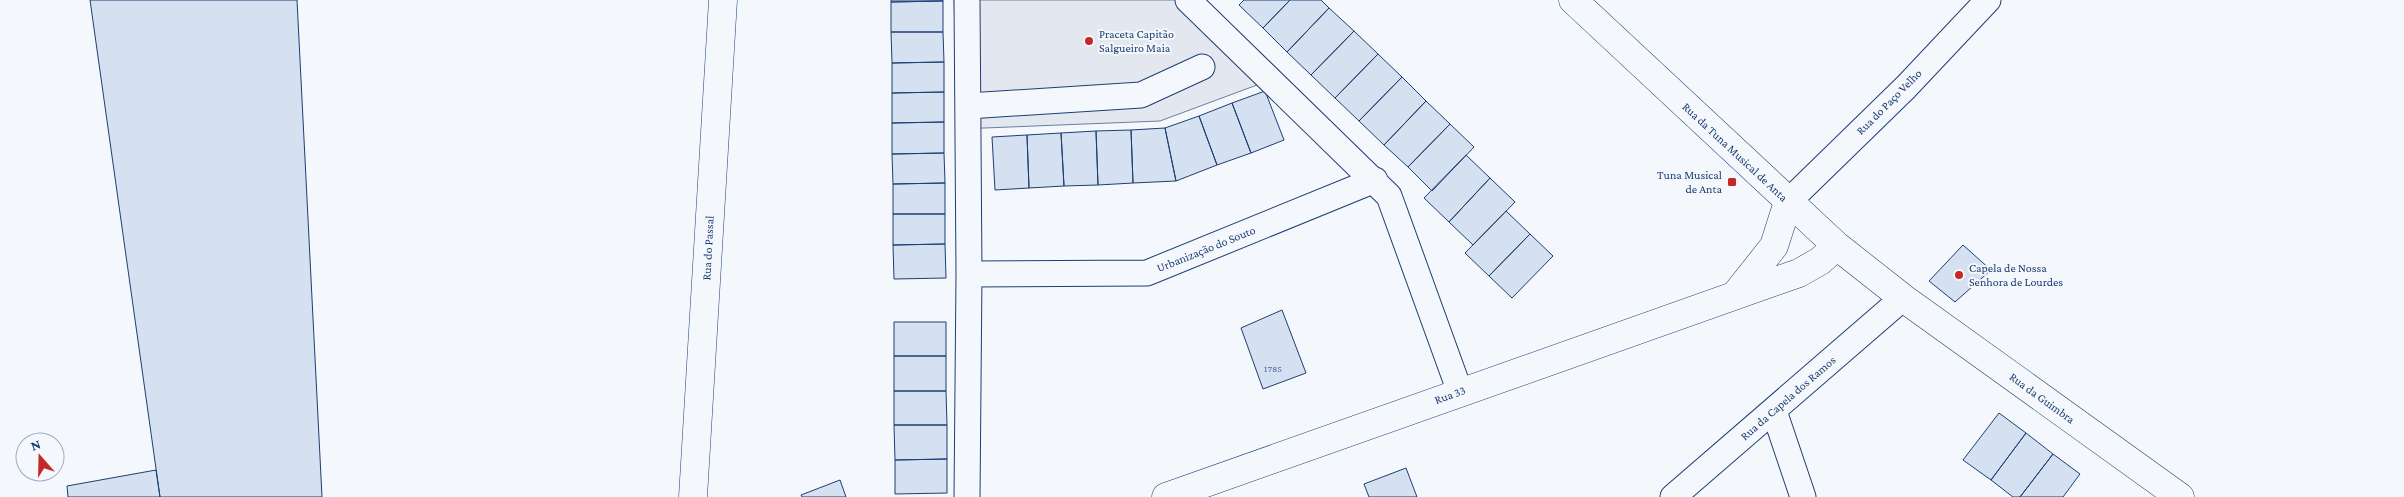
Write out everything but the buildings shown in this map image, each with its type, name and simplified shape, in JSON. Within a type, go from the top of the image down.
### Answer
[{"type":"street","name":"Rua do Passal","points":[[693,497],[723,0]]},
{"type":"street","points":[[967,0],[969,274],[967,497]]},
{"type":"street","points":[[1188,0],[1375,180],[1389,196],[1460,392]]},
{"type":"street","name":"Rua da Tuna Musical de Anta","points":[[1573,0],[1788,202],[1837,246],[1903,298]]},
{"type":"street","name":"Rua do Paço Velho","points":[[1788,202],[1906,87],[1988,0]]},
{"type":"street","points":[[968,106],[1141,95],[1202,67]]},
{"type":"street","name":"Urbanização do Souto","points":[[969,274],[1147,273],[1375,180]]},
{"type":"street","points":[[1736,294],[1774,246],[1788,202]]},
{"type":"street","name":"Rua 33","points":[[1166,497],[1799,273],[1820,261],[1837,246]]},
{"type":"street","name":"Rua da Capela dos Ramos","points":[[1673,497],[1903,298]]},
{"type":"street","name":"Rua da Guimbra","points":[[1903,298],[2180,497]]},
{"type":"street","points":[[1774,411],[1803,497]]},
{"type":"shaded area","name":"Praceta Capitão Salgueiro Maia","points":[[954,0],[1179,0],[1265,82],[1160,121],[959,129]]},
{"type":"place","name":"Praceta Capitão Salgueiro Maia","points":[[1089,41]]},
{"type":"place","name":"Tuna Musical de Anta","points":[[1732,182]]},
{"type":"place","name":"Capela de Nossa Senhora de Lourdes","points":[[1959,275]]}]
